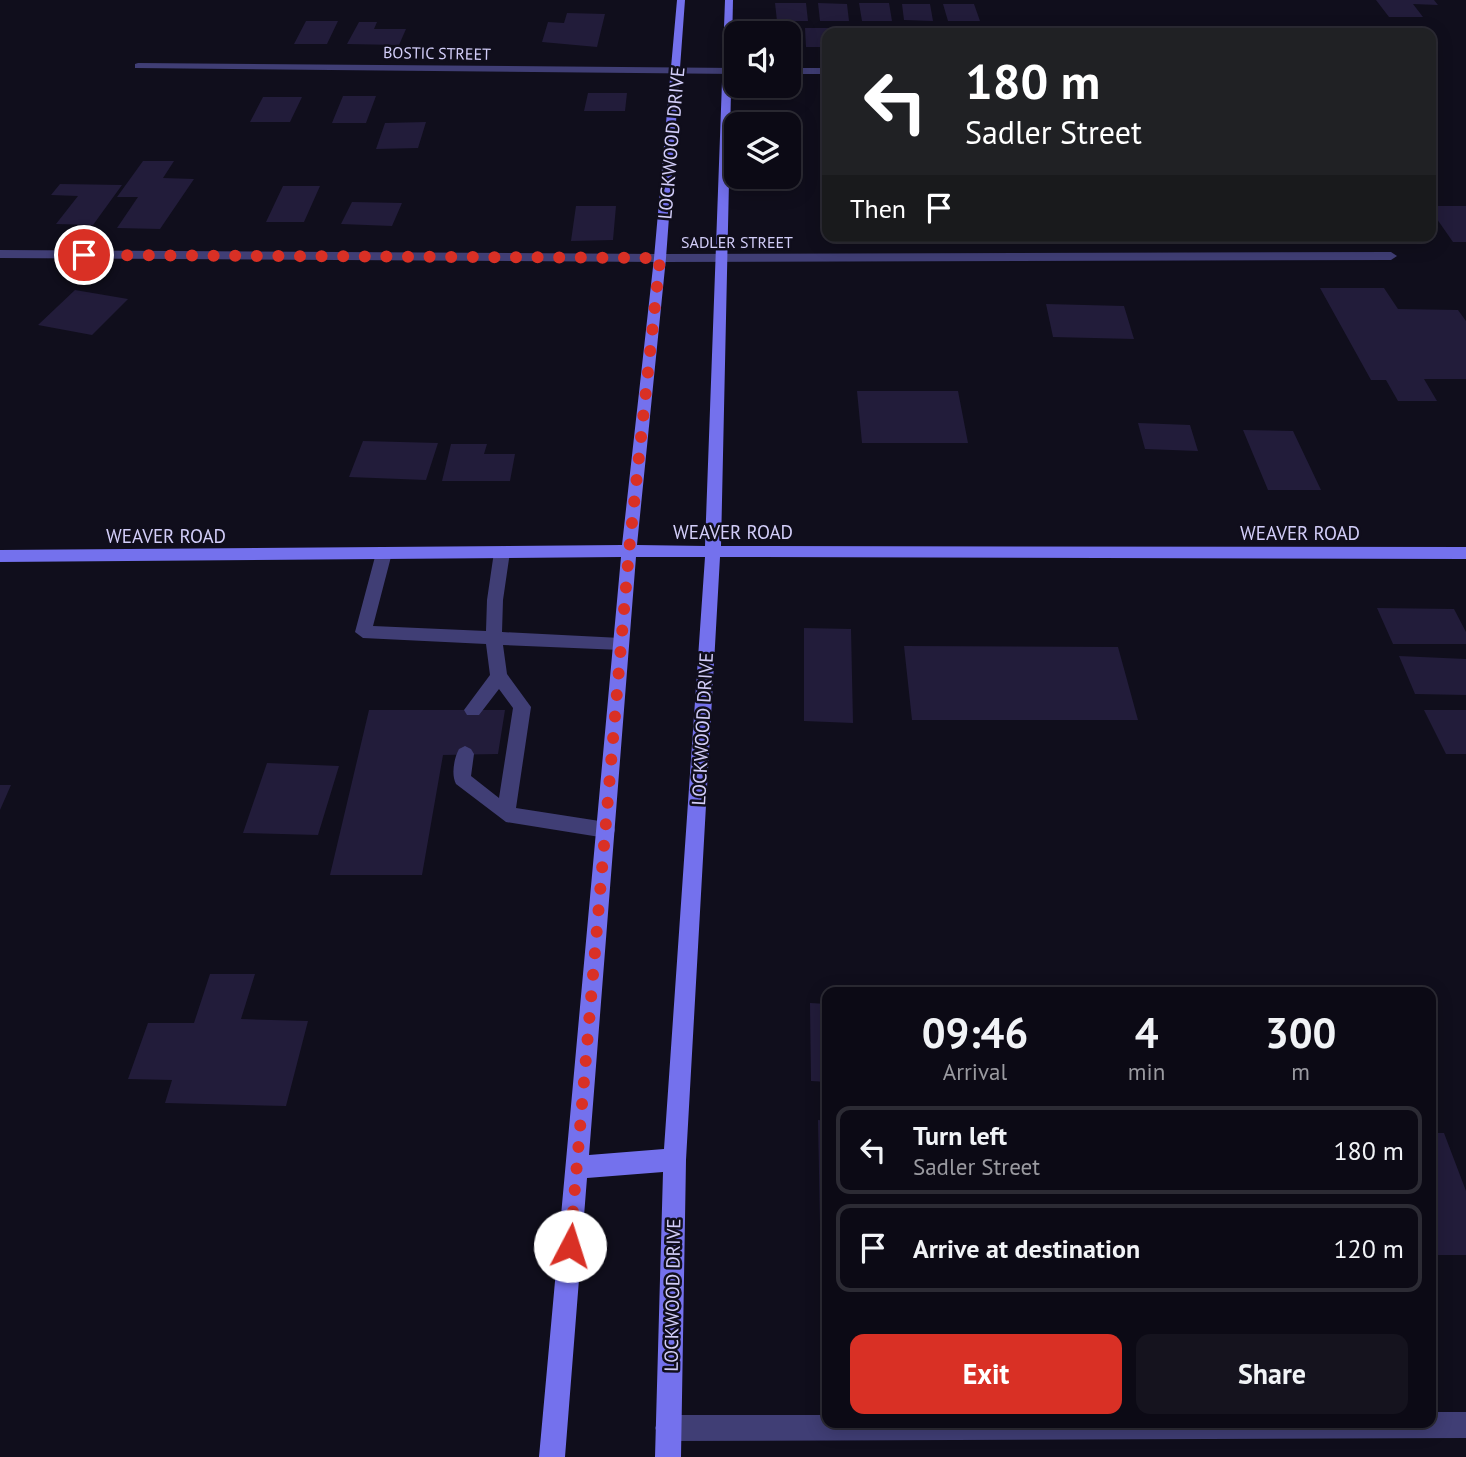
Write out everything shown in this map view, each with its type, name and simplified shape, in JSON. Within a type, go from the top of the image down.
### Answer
[{"type":"main road","name":"LOCKWOOD DRIVE","points":[[552,1457],[629,551],[660,258],[681,0]]},
{"type":"main road","name":"LOCKWOOD DRIVE","points":[[729,0],[730,21]]},
{"type":"main road","name":"LOCKWOOD DRIVE","points":[[668,1457],[675,1160],[713,551],[732,98]]},
{"type":"main road","name":"WEAVER ROAD","points":[[0,556],[629,551],[1466,553]]},
{"type":"main road","points":[[577,1167],[675,1160]]},
{"type":"street","name":"BOSTIC STREET","points":[[138,66],[724,71]]},
{"type":"street","points":[[801,71],[822,71]]},
{"type":"street","name":"SADLER STREET","points":[[0,254],[660,258],[1391,256]]},
{"type":"street","points":[[502,552],[492,604],[491,639],[499,676],[522,707],[506,814]]},
{"type":"street","points":[[384,553],[363,632],[621,644]]},
{"type":"street","points":[[473,710],[499,676]]},
{"type":"street","points":[[465,754],[462,779],[506,814],[606,830]]},
{"type":"street","points":[[1436,1425],[1466,1425]]},
{"type":"street","points":[[668,1428],[822,1427]]},
{"type":"building","points":[[1376,0],[1434,0],[1438,5],[1413,4],[1423,17],[1389,17]]},
{"type":"building","points":[[775,3],[806,3],[808,21],[777,21]]},
{"type":"building","points":[[818,3],[847,4],[849,21],[820,21]]},
{"type":"building","points":[[859,3],[889,3],[892,21],[862,21]]},
{"type":"building","points":[[902,4],[930,4],[933,21],[904,20]]},
{"type":"building","points":[[943,4],[974,4],[980,21],[948,21]]},
{"type":"building","points":[[567,13],[605,14],[597,47],[542,42],[548,22],[564,23]]},
{"type":"building","points":[[306,21],[338,21],[327,44],[294,44]]},
{"type":"building","points":[[359,22],[377,22],[374,29],[406,29],[399,45],[347,44]]},
{"type":"building","points":[[805,28],[822,28],[822,47],[806,47]]},
{"type":"building","points":[[588,93],[627,93],[625,111],[584,111]]},
{"type":"building","points":[[343,96],[376,96],[366,123],[332,123]]},
{"type":"building","points":[[263,97],[302,97],[290,122],[250,122]]},
{"type":"building","points":[[426,122],[418,148],[376,149],[385,123]]},
{"type":"building","points":[[143,161],[174,161],[163,178],[194,179],[160,229],[117,228],[138,197],[117,197]]},
{"type":"building","points":[[60,184],[122,185],[93,225],[56,224],[78,196],[51,195]]},
{"type":"building","points":[[283,186],[320,186],[304,222],[266,222]]},
{"type":"building","points":[[352,202],[402,203],[392,226],[341,224]]},
{"type":"building","points":[[576,206],[616,206],[613,240],[571,241]]},
{"type":"building","points":[[1436,206],[1466,206],[1466,242],[1453,242],[1436,218]]},
{"type":"building","points":[[1320,288],[1384,288],[1398,309],[1458,310],[1466,321],[1466,379],[1424,379],[1437,401],[1398,401],[1386,380],[1371,380]]},
{"type":"building","points":[[75,290],[128,299],[92,335],[38,325]]},
{"type":"building","points":[[1046,304],[1124,306],[1134,339],[1053,337]]},
{"type":"building","points":[[857,391],[958,391],[968,443],[862,443]]},
{"type":"building","points":[[1138,423],[1190,425],[1198,451],[1145,449]]},
{"type":"building","points":[[1243,430],[1293,431],[1321,490],[1268,490]]},
{"type":"building","points":[[363,441],[438,443],[426,480],[349,477]]},
{"type":"building","points":[[451,444],[487,444],[484,454],[515,454],[510,481],[442,481]]},
{"type":"building","points":[[1377,608],[1454,609],[1466,632],[1466,644],[1393,644]]},
{"type":"building","points":[[804,628],[851,629],[853,723],[804,721]]},
{"type":"building","points":[[904,646],[1118,647],[1138,720],[912,720]]},
{"type":"building","points":[[1399,656],[1466,659],[1466,695],[1415,694]]},
{"type":"building","points":[[369,710],[505,710],[498,754],[443,755],[422,875],[330,875]]},
{"type":"building","points":[[1424,710],[1466,710],[1466,754],[1446,754]]},
{"type":"building","points":[[267,763],[339,766],[318,835],[243,833]]},
{"type":"building","points":[[0,785],[11,785],[0,810]]},
{"type":"building","points":[[210,974],[255,974],[241,1019],[308,1021],[286,1106],[165,1103],[172,1080],[128,1079],[148,1023],[194,1023]]},
{"type":"building","points":[[810,1003],[822,1004],[822,1082],[811,1081]]},
{"type":"building","points":[[818,1120],[822,1120],[820,1226]]},
{"type":"building","points":[[1436,1133],[1444,1133],[1466,1191],[1466,1255],[1436,1255]]},
{"type":"route","points":[[84,255],[660,258],[629,551],[570,1246]]}]
